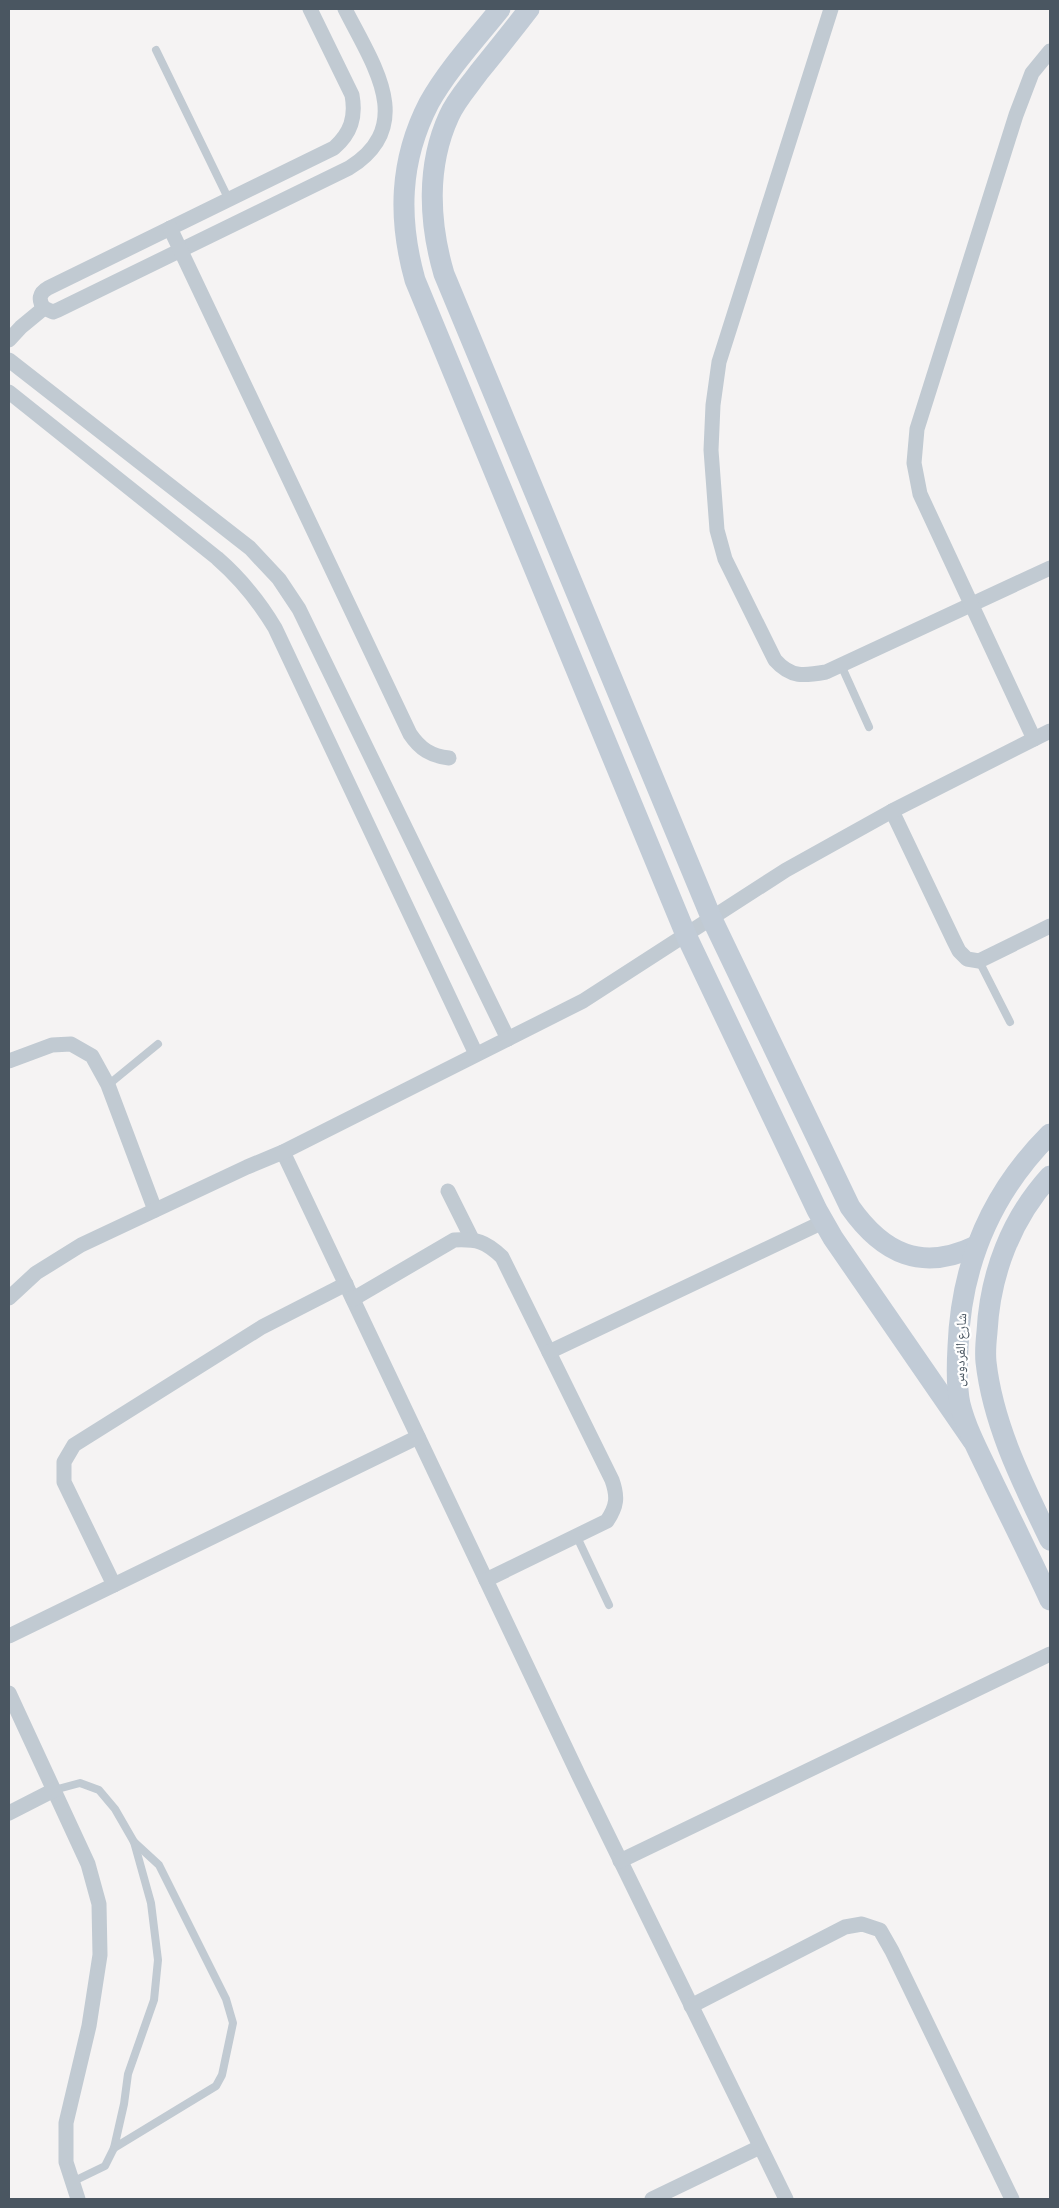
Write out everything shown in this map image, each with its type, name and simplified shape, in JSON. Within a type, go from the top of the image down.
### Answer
[{"type":"street","points":[[310,9],[352,95],[354,105],[352,125],[347,134],[334,148],[48,288],[41,294],[40,299],[44,308],[53,312],[58,310],[360,161],[374,147],[383,129],[386,103],[378,77],[345,9]]},
{"type":"street","points":[[500,9],[446,77],[430,102],[417,130],[408,160],[403,190],[406,251],[415,280],[686,935],[823,1222],[974,1441]]},
{"type":"street","points":[[529,9],[460,96],[449,116],[436,160],[432,183],[433,229],[437,252],[452,296],[711,917],[850,1208],[873,1237],[902,1253],[918,1257],[947,1256],[976,1246]]},
{"type":"street","points":[[831,9],[719,362],[713,405],[711,450],[717,530],[725,559],[775,660],[784,670],[805,676],[826,672],[1050,568]]},
{"type":"street","points":[[1034,739],[920,494],[914,463],[917,429],[1016,114],[1032,74],[1050,51]]},
{"type":"street","points":[[170,228],[410,734],[424,750],[449,758]]},
{"type":"street","points":[[9,340],[20,327],[44,308]]},
{"type":"street","points":[[9,360],[250,548],[279,579],[299,609],[508,1038]]},
{"type":"street","points":[[9,392],[223,563],[250,590],[263,608],[275,628],[476,1054]]},
{"type":"street","points":[[9,1298],[36,1273],[81,1245],[283,1152],[583,1001],[786,870],[892,811],[1050,731]]},
{"type":"street","points":[[892,811],[959,952],[967,960],[979,961],[1050,926]]},
{"type":"street","points":[[9,1061],[52,1045],[71,1044],[92,1056],[108,1085],[155,1210]]},
{"type":"street","name":"شارع الفردوس","points":[[1050,1134],[1014,1176],[982,1230],[968,1271],[958,1324],[957,1366],[960,1403],[974,1441],[1050,1600]]},
{"type":"street","points":[[283,1152],[620,1861],[786,2199]]},
{"type":"street","name":"شارع الفردوس","points":[[1050,1176],[1037,1190],[1012,1230],[996,1270],[988,1312],[985,1360],[994,1403],[1006,1442],[1046,1519],[1050,1540]]},
{"type":"street","points":[[448,1191],[472,1239]]},
{"type":"street","points":[[549,1352],[823,1222]]},
{"type":"street","points":[[353,1299],[454,1240],[472,1239],[489,1245],[502,1257],[612,1480],[617,1494],[615,1509],[607,1521],[486,1580]]},
{"type":"street","points":[[114,1585],[64,1482],[64,1462],[74,1445],[262,1327],[346,1284]]},
{"type":"street","points":[[9,1636],[418,1437]]},
{"type":"street","points":[[620,1861],[1050,1654]]},
{"type":"street","points":[[9,1693],[88,1864],[99,1904],[100,1955],[89,2026],[66,2123],[66,2162],[78,2199]]},
{"type":"street","points":[[9,1813],[54,1790]]},
{"type":"street","points":[[691,2006],[845,1927],[862,1924],[880,1930],[892,1951],[1012,2199]]},
{"type":"street","points":[[652,2199],[760,2146]]},
{"type":"lane","points":[[156,50],[228,200]]},
{"type":"lane","points":[[841,665],[869,727]]},
{"type":"lane","points":[[979,961],[1010,1022]]},
{"type":"lane","points":[[108,1085],[158,1044]]},
{"type":"lane","points":[[577,1537],[609,1605]]},
{"type":"lane","points":[[54,1790],[80,1783],[99,1790],[115,1809],[134,1842],[150,1903],[158,1960],[154,2000],[128,2074],[124,2104],[114,2148],[105,2166],[72,2182]]},
{"type":"lane","points":[[114,2148],[216,2086],[222,2075],[232,2023],[226,1999],[159,1865],[134,1842]]}]
